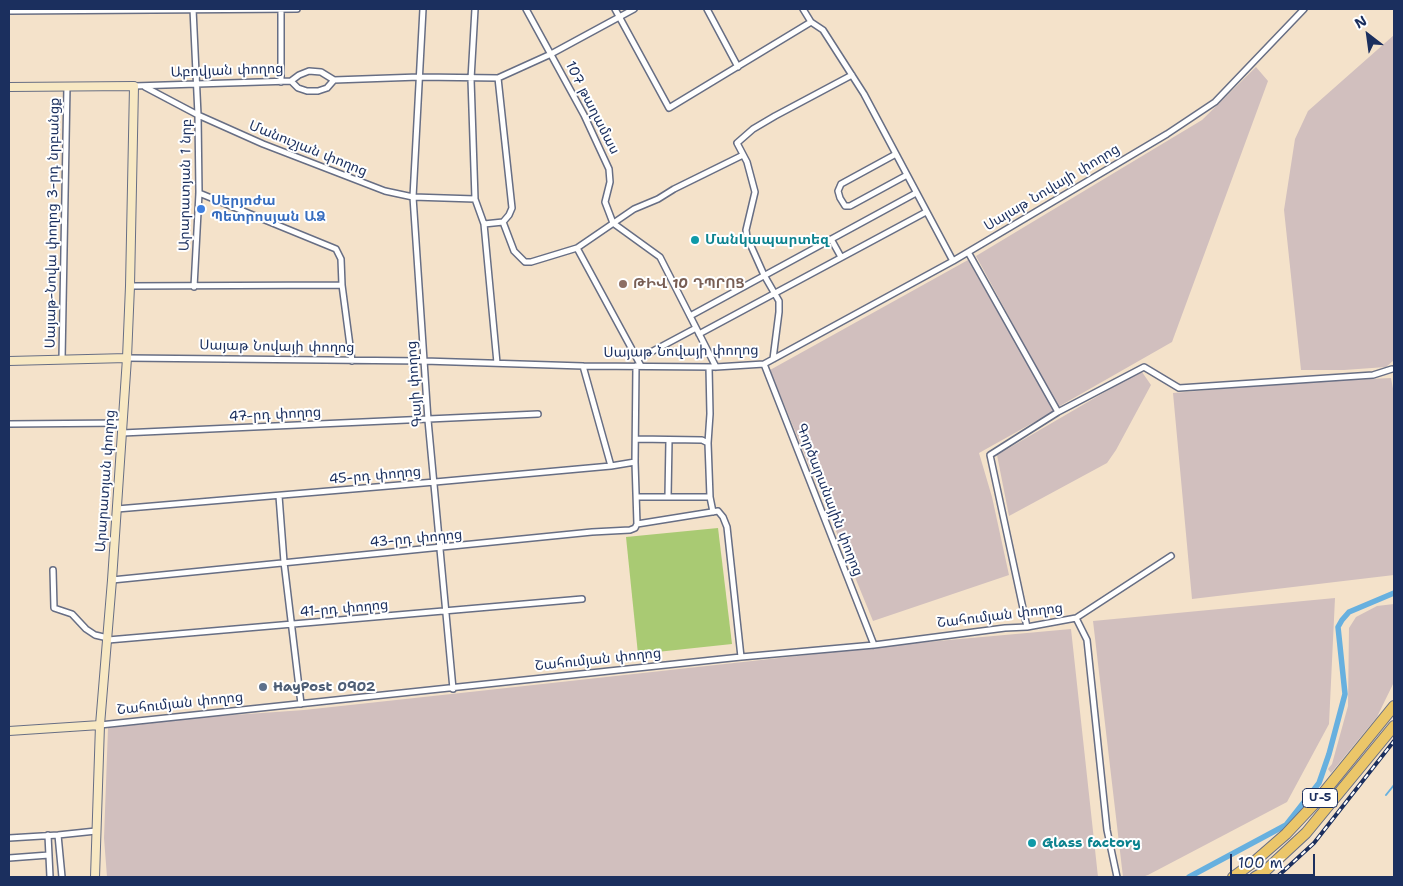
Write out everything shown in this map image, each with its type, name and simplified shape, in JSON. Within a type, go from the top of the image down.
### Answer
[{"type":"highway","name":"Մ-5","points":[[1233,877],[1255,862],[1286,834],[1316,802],[1394,706]]},
{"type":"highway","name":"Մ-5","points":[[1255,877],[1264,872],[1306,833],[1394,726]]},
{"type":"main road","name":"Աբովյան փողոց","points":[[9,87],[134,86]]},
{"type":"main road","name":"Արարատյան փողոց","points":[[95,877],[100,725],[108,639],[127,358],[134,86]]},
{"type":"main road","name":"Սայաթ Նովայի փողոց","points":[[9,361],[127,358]]},
{"type":"main road","name":"Շահումյան փողոց","points":[[9,731],[100,725]]},
{"type":"street","name":"Արարատյան 1 նրբ","points":[[192,9],[197,84],[199,193],[194,287]]},
{"type":"street","points":[[281,82],[282,9]]},
{"type":"street","points":[[9,11],[297,9]]},
{"type":"street","points":[[419,78],[423,9]]},
{"type":"street","points":[[475,9],[471,79],[475,199],[484,224],[497,363]]},
{"type":"street","name":"107 թաղամաս","points":[[526,9],[584,115],[609,169],[610,182],[605,202],[613,223]]},
{"type":"street","points":[[616,9],[669,108],[811,22]]},
{"type":"street","points":[[484,224],[503,222],[512,208],[498,78],[552,54],[634,9]]},
{"type":"street","points":[[707,9],[738,67]]},
{"type":"street","points":[[803,9],[811,22],[823,30],[852,75],[953,261]]},
{"type":"street","name":"Սայաթ Նովայի փողոց","points":[[127,358],[424,361],[583,366],[716,367],[764,364],[953,261],[1167,134],[1215,102],[1304,9]]},
{"type":"street","name":"Աբովյան փողոց","points":[[134,86],[291,82],[299,75],[309,71],[321,72],[334,80],[498,78]]},
{"type":"street","points":[[773,359],[779,301],[764,275],[747,237],[746,230],[755,192],[750,170],[737,143],[753,129],[852,75]]},
{"type":"street","name":"Գայի փողոց","points":[[419,78],[413,197],[428,420],[453,688]]},
{"type":"street","points":[[291,82],[298,88],[318,92],[327,88],[334,80]]},
{"type":"street","name":"Սայաթ-Նովա փողոց 3-րդ նրբանցք","points":[[62,359],[67,86]]},
{"type":"street","name":"Մանուշյան փողոց","points":[[143,86],[198,115],[263,144],[385,191],[413,197],[475,199]]},
{"type":"street","points":[[896,154],[841,184],[838,191],[840,198],[845,206],[850,206],[907,175]]},
{"type":"street","points":[[503,222],[514,251],[525,262],[531,262],[577,248],[634,209],[743,156]]},
{"type":"street","points":[[199,193],[336,250],[341,259],[342,285],[352,361]]},
{"type":"street","points":[[690,316],[916,193]]},
{"type":"street","points":[[699,334],[926,212]]},
{"type":"street","points":[[613,223],[660,258],[716,367]]},
{"type":"street","points":[[831,239],[841,258]]},
{"type":"street","points":[[577,248],[638,359],[635,462],[637,524]]},
{"type":"street","points":[[968,252],[1058,412]]},
{"type":"street","points":[[130,286],[342,285]]},
{"type":"street","points":[[638,359],[696,328]]},
{"type":"street","name":"Գործարանային փողոց","points":[[764,364],[874,645]]},
{"type":"street","points":[[583,366],[611,466]]},
{"type":"street","points":[[709,367],[710,414],[708,443],[710,497],[715,512],[723,517],[727,527],[741,657]]},
{"type":"street","points":[[1027,627],[990,455],[1058,412],[1144,367],[1179,388],[1372,375],[1393,369]]},
{"type":"street","name":"47-րդ փողոց","points":[[122,433],[538,414]]},
{"type":"street","points":[[9,424],[123,423]]},
{"type":"street","points":[[636,439],[702,440],[708,443]]},
{"type":"street","points":[[668,497],[669,440]]},
{"type":"street","name":"45-րդ փողոց","points":[[117,509],[435,482],[611,466],[635,462]]},
{"type":"street","points":[[279,496],[284,562],[301,704]]},
{"type":"street","points":[[637,497],[710,497]]},
{"type":"street","name":"43-րդ փողոց","points":[[112,580],[630,530],[635,528],[637,524],[715,512]]},
{"type":"street","name":"Շահումյան փողոց","points":[[100,725],[741,657],[874,645],[1005,628],[1027,627],[1076,618],[1171,556]]},
{"type":"street","points":[[53,570],[54,608],[72,614],[86,629],[95,635],[108,639]]},
{"type":"street","name":"41-րդ փողոց","points":[[108,639],[292,626],[582,600]]},
{"type":"street","points":[[1076,618],[1087,640],[1107,830],[1117,877]]},
{"type":"street","points":[[9,838],[96,831]]},
{"type":"street","points":[[48,835],[50,877]]},
{"type":"street","points":[[58,835],[62,877]]},
{"type":"street","points":[[9,858],[49,855]]},
{"type":"shaded area","points":[[1394,35],[1394,360],[1386,367],[1344,370],[1301,370],[1284,210],[1295,139],[1308,111]]},
{"type":"shaded area","points":[[1256,67],[1268,81],[1172,342],[1058,407],[976,256],[1202,120]]},
{"type":"shaded area","points":[[968,260],[1054,411],[979,453],[992,497],[1009,575],[873,621],[770,370]]},
{"type":"shaded area","points":[[1142,372],[1151,385],[1107,463],[1009,516],[997,455]]},
{"type":"shaded area","points":[[1391,378],[1394,394],[1394,575],[1192,599],[1173,393],[1304,382]]},
{"type":"shaded area","points":[[1335,598],[1329,724],[1287,802],[1148,875],[1142,877],[1123,877],[1093,621]]},
{"type":"shaded area","points":[[1394,604],[1394,682],[1377,717],[1331,773],[1328,769],[1332,764],[1348,706],[1349,628],[1356,617],[1377,606]]},
{"type":"shaded area","points":[[1071,629],[1098,877],[107,877],[104,838],[108,728],[205,717],[304,710],[916,643]]},
{"type":"green space","points":[[718,528],[732,644],[638,654],[626,537]]},
{"type":"waterway","points":[[1189,877],[1286,825],[1319,783],[1345,694],[1338,627],[1349,612],[1394,593]]},
{"type":"waterway","points":[[1386,795],[1394,785]]},
{"type":"railway","points":[[1277,877],[1314,843],[1394,741]]},
{"type":"place","name":"Սերյոժա Պետրոսյան ԱՁ","points":[[201,209]]},
{"type":"place","name":"Մանկապարտեզ","points":[[695,240]]},
{"type":"place","name":"ԹԻՎ 10 ԴՊՐՈՑ","points":[[623,284]]},
{"type":"place","name":"HayPost 0902","points":[[263,687]]},
{"type":"place","name":"Glass factory","points":[[1032,843]]}]
